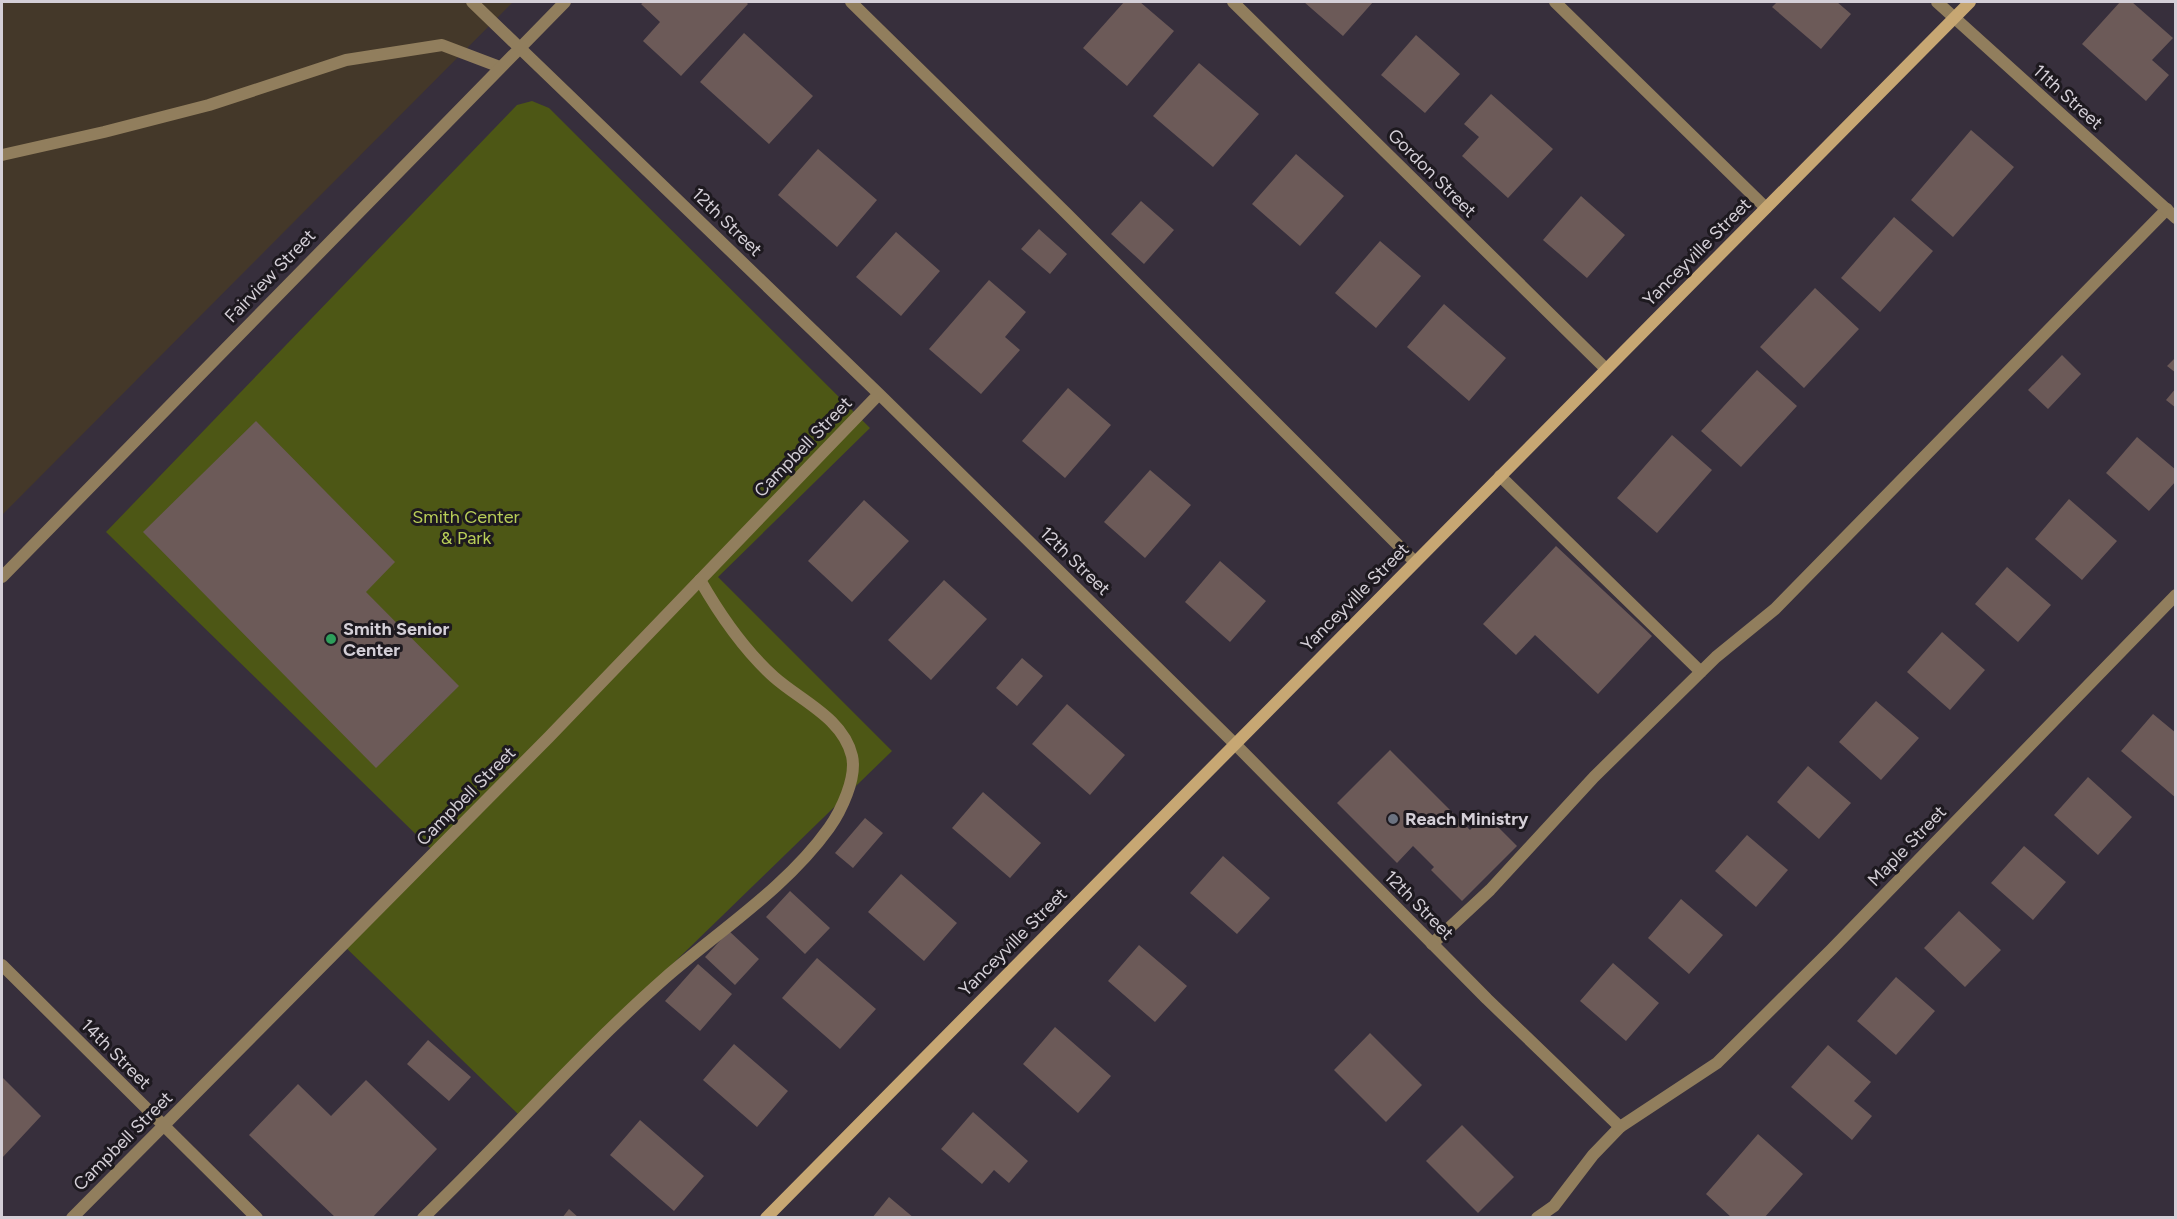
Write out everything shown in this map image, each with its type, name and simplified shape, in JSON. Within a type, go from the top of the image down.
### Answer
[{"type":"main road","name":"Yanceyville Street","points":[[766,1218],[1970,2]]},
{"type":"street","name":"12th Street","points":[[472,2],[879,394],[1235,744],[1487,999],[1620,1127]]},
{"type":"street","name":"Fairview Street","points":[[2,577],[565,2]]},
{"type":"street","points":[[851,2],[1415,562]]},
{"type":"street","name":"Gordon Street","points":[[1233,2],[1606,369]]},
{"type":"street","points":[[1555,2],[1766,208]]},
{"type":"street","name":"11th Street","points":[[1937,2],[2171,214]]},
{"type":"street","points":[[2,155],[209,105],[346,60],[442,45],[500,67]]},
{"type":"street","points":[[1432,944],[1490,890],[1594,777],[1716,657],[1775,609],[2171,214]]},
{"type":"street","name":"Campbell Street","points":[[72,1218],[549,737],[879,394]]},
{"type":"street","points":[[1500,476],[1701,672]]},
{"type":"street","points":[[423,1218],[522,1116],[664,978],[783,877],[828,829],[842,807],[850,785],[852,758],[843,735],[823,713],[774,676],[744,645],[718,613],[700,580]]},
{"type":"street","name":"Maple Street","points":[[1620,1127],[1717,1063],[1847,933],[2175,595]]},
{"type":"street","name":"14th Street","points":[[2,965],[257,1218]]},
{"type":"street","points":[[1537,1218],[1554,1206],[1593,1155],[1620,1127]]},
{"type":"shaded area","points":[[2,2],[513,2],[2,515]]},
{"type":"green space","name":"Smith Center & Park","points":[[532,101],[549,108],[870,428],[718,577],[892,751],[518,1114],[341,943],[431,849],[106,532],[517,105]]},
{"type":"building","points":[[644,2],[746,2],[748,4],[681,76],[643,41],[660,22],[641,4]]},
{"type":"building","points":[[1124,2],[1140,2],[1174,31],[1127,86],[1083,48]]},
{"type":"building","points":[[1304,2],[1373,2],[1343,36]]},
{"type":"building","points":[[1777,2],[1837,2],[1851,14],[1821,49],[1772,7]]},
{"type":"building","points":[[2120,2],[2132,2],[2173,38],[2152,60],[2169,75],[2146,101],[2082,44]]},
{"type":"building","points":[[744,33],[813,96],[769,144],[700,82]]},
{"type":"building","points":[[1416,35],[1460,74],[1425,113],[1381,75]]},
{"type":"building","points":[[1199,63],[1259,114],[1213,167],[1153,116]]},
{"type":"building","points":[[1491,94],[1553,149],[1508,198],[1462,156],[1479,137],[1464,124]]},
{"type":"building","points":[[1971,130],[2014,167],[1953,237],[1911,200]]},
{"type":"building","points":[[818,149],[877,200],[837,247],[778,195]]},
{"type":"building","points":[[1296,154],[1344,196],[1300,246],[1252,204]]},
{"type":"building","points":[[1581,196],[1625,235],[1587,278],[1543,240]]},
{"type":"building","points":[[1141,201],[1174,230],[1144,264],[1111,234]]},
{"type":"building","points":[[1894,217],[1933,251],[1880,312],[1841,278]]},
{"type":"building","points":[[1039,229],[1067,254],[1050,274],[1021,249]]},
{"type":"building","points":[[896,232],[940,271],[901,316],[856,277]]},
{"type":"building","points":[[1380,241],[1421,276],[1376,328],[1335,293]]},
{"type":"building","points":[[989,280],[1026,312],[1005,337],[1020,350],[981,394],[929,349]]},
{"type":"building","points":[[1815,288],[1859,329],[1804,388],[1760,347]]},
{"type":"building","points":[[1444,304],[1506,358],[1469,401],[1407,347]]},
{"type":"building","points":[[2062,355],[2081,374],[2048,409],[2028,390]]},
{"type":"building","points":[[2176,357],[2176,373],[2167,366]]},
{"type":"building","points":[[1757,370],[1797,406],[1741,467],[1701,431]]},
{"type":"building","points":[[1068,388],[1111,425],[1065,478],[1022,441]]},
{"type":"building","points":[[2176,388],[2176,408],[2166,400]]},
{"type":"building","name":"Smith Senior Center","points":[[256,421],[395,562],[366,592],[459,686],[376,768],[143,532]]},
{"type":"building","points":[[1672,435],[1712,470],[1657,533],[1617,498]]},
{"type":"building","points":[[2137,437],[2176,470],[2176,481],[2149,511],[2106,473]]},
{"type":"building","points":[[1150,470],[1191,505],[1145,558],[1104,522]]},
{"type":"building","points":[[2069,499],[2117,541],[2082,580],[2035,539]]},
{"type":"building","points":[[864,500],[909,541],[852,602],[808,561]]},
{"type":"building","points":[[1556,546],[1652,636],[1598,694],[1535,635],[1516,655],[1483,624]]},
{"type":"building","points":[[1220,561],[1266,601],[1230,642],[1185,602]]},
{"type":"building","points":[[2007,567],[2051,605],[2018,642],[1975,604]]},
{"type":"building","points":[[944,580],[987,619],[931,680],[888,640]]},
{"type":"building","points":[[1942,632],[1985,670],[1950,710],[1907,672]]},
{"type":"building","points":[[1022,658],[1043,676],[1017,706],[996,688]]},
{"type":"building","points":[[1876,701],[1919,738],[1881,780],[1839,742]]},
{"type":"building","points":[[1067,704],[1125,755],[1090,795],[1032,744]]},
{"type":"building","points":[[2153,714],[2176,733],[2176,798],[2121,751]]},
{"type":"building","points":[[1390,750],[1470,830],[1485,814],[1517,846],[1462,901],[1431,870],[1434,867],[1413,846],[1397,863],[1337,803]]},
{"type":"building","points":[[1808,766],[1851,803],[1819,839],[1777,802]]},
{"type":"building","points":[[2088,777],[2132,817],[2098,855],[2054,815]]},
{"type":"building","points":[[983,792],[1041,843],[1010,878],[952,828]]},
{"type":"building","points":[[865,818],[883,833],[853,868],[835,853]]},
{"type":"building","points":[[1747,835],[1788,870],[1756,907],[1715,871]]},
{"type":"building","points":[[2024,846],[2066,882],[2033,920],[1991,883]]},
{"type":"building","points":[[1223,856],[1270,898],[1237,934],[1190,893]]},
{"type":"building","points":[[901,874],[957,923],[924,961],[868,912]]},
{"type":"building","points":[[790,891],[830,928],[805,954],[766,917]]},
{"type":"building","points":[[1681,899],[1723,935],[1689,974],[1648,938]]},
{"type":"building","points":[[1959,911],[2001,950],[1965,987],[1924,948]]},
{"type":"building","points":[[729,931],[759,959],[735,985],[705,957]]},
{"type":"building","points":[[1139,945],[1187,986],[1155,1022],[1108,981]]},
{"type":"building","points":[[817,958],[876,1009],[840,1049],[782,998]]},
{"type":"building","points":[[1613,963],[1659,1003],[1626,1041],[1580,1001]]},
{"type":"building","points":[[698,964],[732,994],[700,1031],[665,1001]]},
{"type":"building","points":[[1896,977],[1935,1011],[1896,1055],[1857,1021]]},
{"type":"building","points":[[1055,1027],[1111,1076],[1078,1113],[1023,1064]]},
{"type":"building","points":[[1370,1033],[1422,1085],[1386,1122],[1334,1070]]},
{"type":"building","points":[[428,1040],[471,1077],[449,1101],[407,1064]]},
{"type":"building","points":[[734,1044],[788,1091],[757,1127],[703,1080]]},
{"type":"building","points":[[1828,1045],[1871,1082],[1854,1101],[1872,1116],[1852,1140],[1791,1087]]},
{"type":"building","points":[[2,1077],[41,1116],[2,1158]]},
{"type":"building","points":[[366,1080],[437,1149],[372,1218],[336,1218],[249,1135],[298,1084],[331,1116]]},
{"type":"building","points":[[973,1112],[1028,1161],[1009,1183],[994,1170],[982,1184],[941,1149]]},
{"type":"building","points":[[640,1120],[704,1176],[674,1211],[610,1155]]},
{"type":"building","points":[[1462,1125],[1514,1177],[1478,1213],[1426,1161]]},
{"type":"building","points":[[1758,1134],[1803,1174],[1764,1218],[1732,1218],[1706,1194]]},
{"type":"building","points":[[889,1197],[914,1218],[872,1218]]},
{"type":"building","points":[[569,1209],[579,1218],[562,1218]]},
{"type":"place","name":"Smith Senior Center","points":[[331,639]]},
{"type":"place","name":"Reach Ministry","points":[[1393,819]]}]
